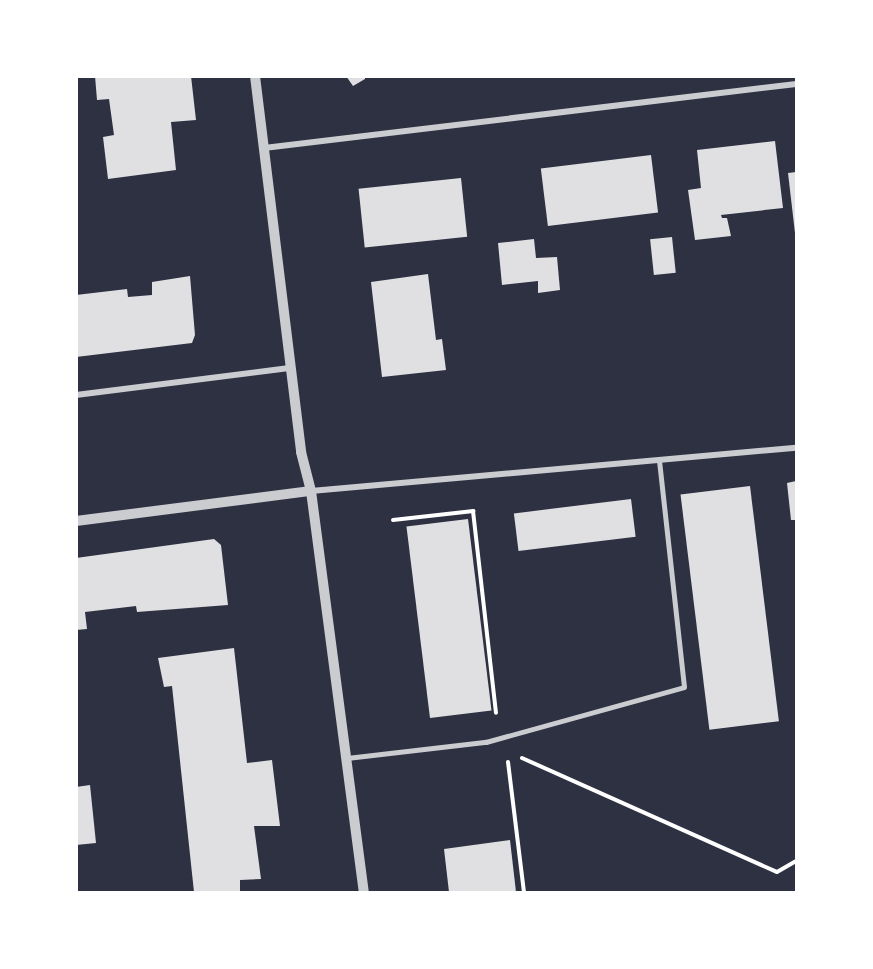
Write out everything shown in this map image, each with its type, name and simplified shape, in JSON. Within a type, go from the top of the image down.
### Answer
[{"type":"street","points":[[255,76],[301,452],[311,491],[364,892]]},
{"type":"street","points":[[264,148],[796,84]]},
{"type":"street","points":[[76,395],[291,368]]},
{"type":"street","points":[[76,521],[311,491],[796,448]]},
{"type":"lane","points":[[347,758],[486,742],[684,687],[659,460]]},
{"type":"path","points":[[393,520],[473,511],[499,739]]},
{"type":"path","points":[[486,742],[777,872],[796,861]]},
{"type":"path","points":[[506,751],[524,892]]},
{"type":"building","points":[[95,76],[191,76],[196,120],[171,122],[176,170],[108,179],[103,137],[114,135],[109,99],[97,100]]},
{"type":"building","points":[[346,76],[365,76],[365,79],[353,86]]},
{"type":"building","points":[[775,141],[783,208],[721,215],[722,218],[727,218],[731,236],[695,240],[688,190],[701,188],[697,150]]},
{"type":"building","points":[[651,155],[658,213],[548,226],[541,169]]},
{"type":"building","points":[[796,172],[796,233],[795,233],[788,173]]},
{"type":"building","points":[[461,178],[467,237],[365,247],[359,189]]},
{"type":"building","points":[[672,237],[676,273],[654,275],[650,239]]},
{"type":"building","points":[[534,239],[536,258],[557,257],[560,290],[538,293],[538,281],[502,285],[498,243]]},
{"type":"building","points":[[428,274],[436,340],[442,339],[446,370],[382,377],[371,282]]},
{"type":"building","points":[[190,276],[195,335],[192,343],[76,357],[76,295],[127,289],[128,297],[152,295],[152,282]]},
{"type":"building","points":[[796,481],[796,520],[791,520],[787,483]]},
{"type":"building","points":[[750,486],[779,721],[709,730],[681,495]]},
{"type":"building","points":[[631,499],[636,537],[519,551],[514,513]]},
{"type":"building","points":[[468,519],[492,711],[430,718],[406,527]]},
{"type":"building","points":[[214,539],[221,545],[228,605],[137,612],[136,606],[85,612],[87,629],[76,630],[76,558]]},
{"type":"building","points":[[234,648],[247,763],[272,760],[280,826],[254,826],[261,879],[240,880],[240,892],[194,892],[172,686],[164,687],[158,658]]},
{"type":"building","points":[[90,785],[96,843],[76,845],[76,787]]},
{"type":"building","points":[[510,840],[516,892],[449,892],[444,849]]}]
